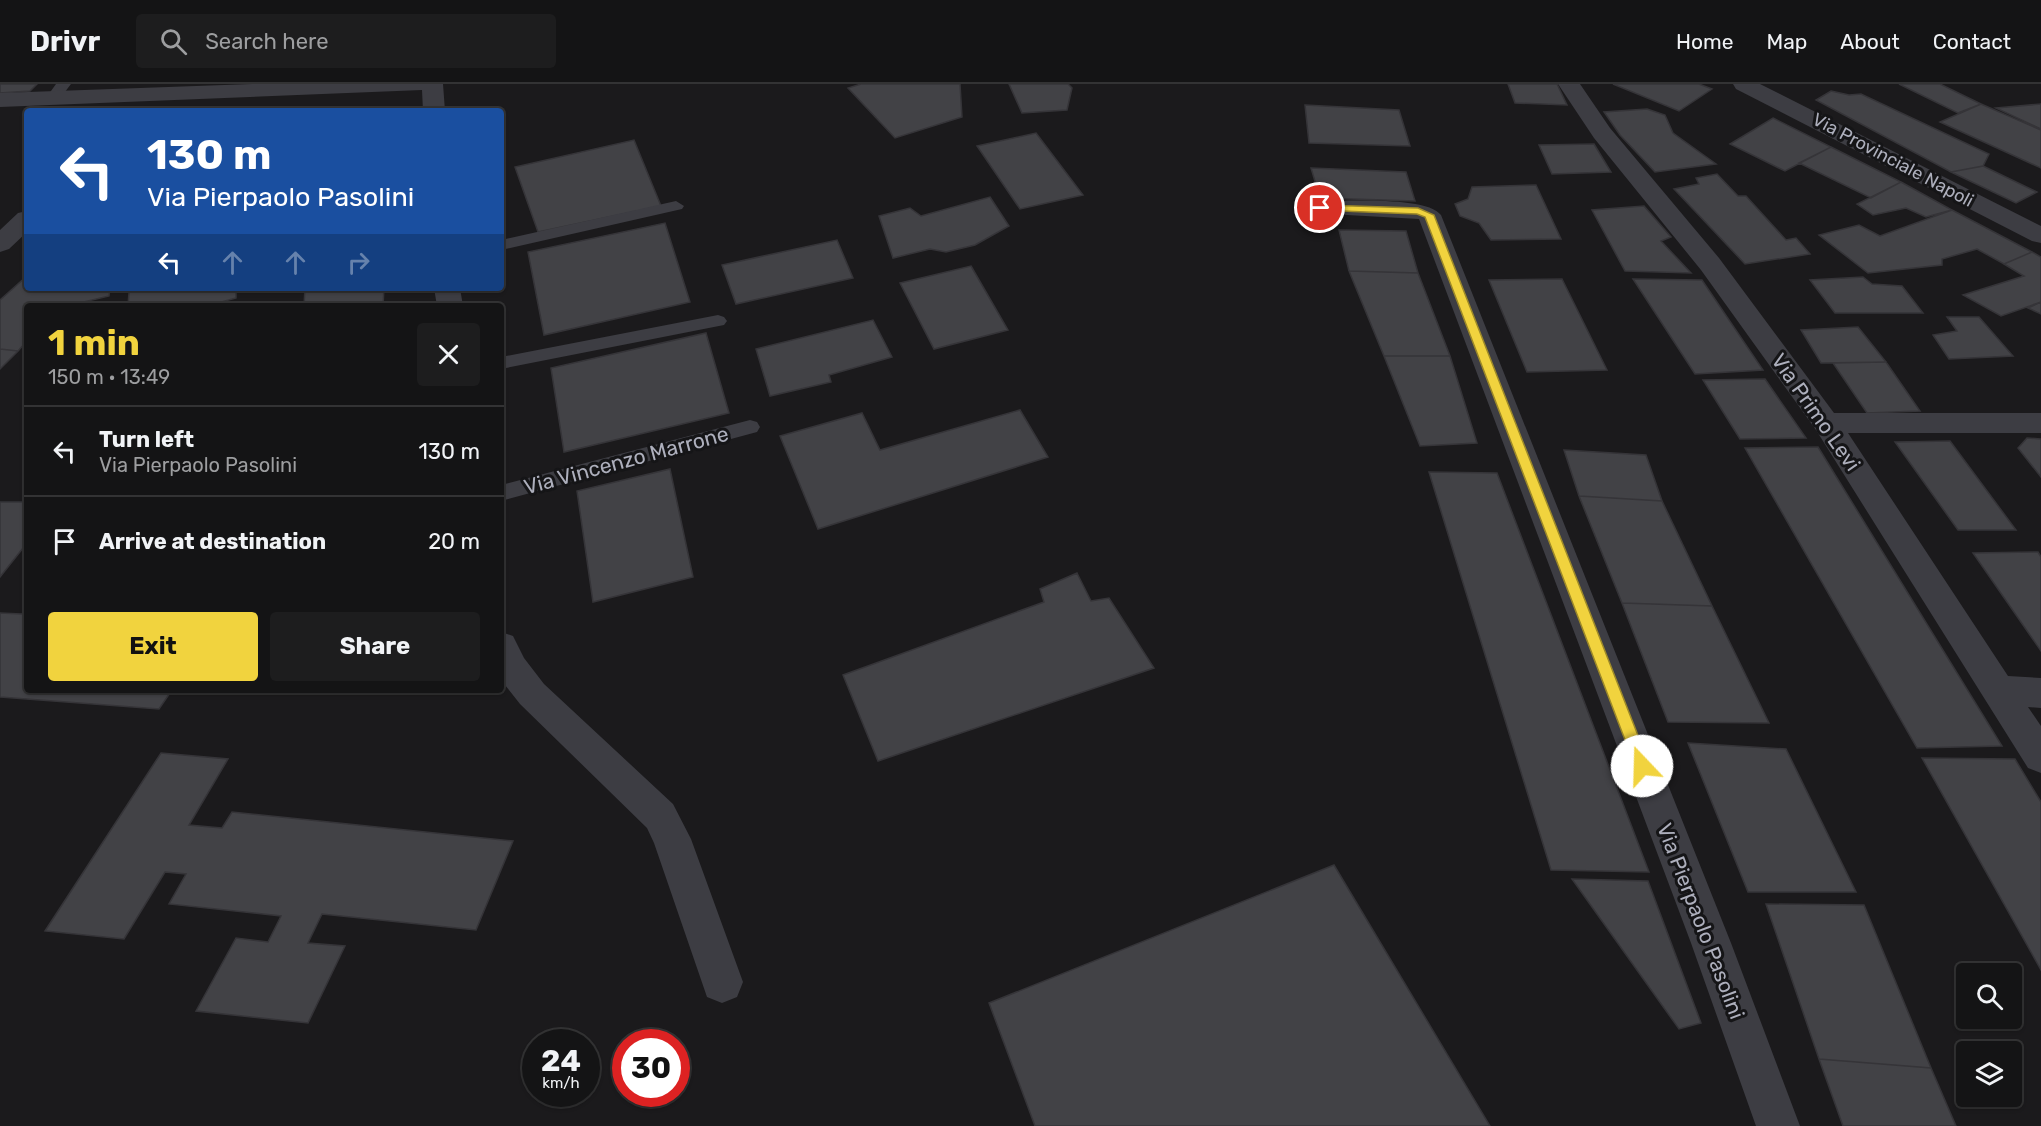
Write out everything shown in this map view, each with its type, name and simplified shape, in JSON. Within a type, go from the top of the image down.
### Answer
[{"type":"street","points":[[0,100],[59,91],[158,95],[422,84]]},
{"type":"street","points":[[432,84],[434,108]]},
{"type":"street","name":"Via Primo Levi","points":[[1569,84],[1602,133],[1710,264],[1826,423],[2041,757]]},
{"type":"street","name":"Via Provinciale Napoli","points":[[1744,84],[2041,236]]},
{"type":"street","points":[[144,108],[158,95]]},
{"type":"street","name":"Via Pierpaolo Pasolini","points":[[1320,208],[1418,211],[1429,215],[1706,932],[1778,1126]]},
{"type":"street","points":[[0,244],[24,221]]},
{"type":"street","points":[[1826,423],[2041,423]]},
{"type":"street","points":[[504,652],[512,668],[532,694],[660,816],[672,839],[722,982]]},
{"type":"street","points":[[2000,690],[2041,693]]},
{"type":"lane","points":[[504,244],[675,206]]},
{"type":"lane","points":[[504,362],[718,321]]},
{"type":"lane","name":"Via Vincenzo Marrone","points":[[504,492],[750,427]]},
{"type":"building","points":[[0,84],[37,84],[30,91],[0,93]]},
{"type":"building","points":[[861,84],[960,84],[962,117],[895,138],[848,88]]},
{"type":"building","points":[[1009,84],[1068,84],[1072,88],[1067,110],[1022,113]]},
{"type":"building","points":[[1508,84],[1557,84],[1567,105],[1515,103]]},
{"type":"building","points":[[1613,84],[1699,84],[1712,89],[1679,111]]},
{"type":"building","points":[[1899,84],[1940,84],[1981,104],[1958,113]]},
{"type":"building","points":[[1831,91],[1849,95],[1861,94],[1989,154],[1983,166],[1951,172],[1816,100]]},
{"type":"building","points":[[1981,104],[2041,130],[2041,168],[1940,122]]},
{"type":"building","points":[[2041,104],[2041,129],[1996,108]]},
{"type":"building","points":[[1305,105],[1399,110],[1410,146],[1309,143]]},
{"type":"building","points":[[1647,109],[1665,115],[1673,133],[1716,164],[1655,172],[1620,135],[1604,112]]},
{"type":"building","points":[[1773,118],[1831,147],[1785,171],[1730,144]]},
{"type":"building","points":[[1036,133],[1083,195],[1020,209],[977,146]]},
{"type":"building","points":[[634,140],[661,206],[538,232],[515,167]]},
{"type":"building","points":[[1594,144],[1611,172],[1552,174],[1539,145]]},
{"type":"building","points":[[1831,147],[1901,182],[1871,198],[1799,163]]},
{"type":"building","points":[[1983,166],[2037,192],[2016,203],[1951,172]]},
{"type":"building","points":[[1311,168],[1406,172],[1415,201],[1320,198]]},
{"type":"building","points":[[1717,174],[1738,196],[1746,196],[1786,240],[1796,238],[1810,254],[1745,264],[1674,189],[1699,184],[1696,178]]},
{"type":"building","points":[[1901,182],[1952,210],[1926,217],[1906,208],[1873,215],[1857,204]]},
{"type":"building","points":[[1536,185],[1561,239],[1491,240],[1479,223],[1460,216],[1455,204],[1468,199],[1472,187]]},
{"type":"building","points":[[990,197],[1009,226],[975,245],[946,252],[930,249],[893,258],[879,216],[910,208],[921,216]]},
{"type":"building","points":[[1644,206],[1671,237],[1661,241],[1691,273],[1625,271],[1592,210]]},
{"type":"building","points":[[1952,210],[2032,252],[2004,264],[1977,249],[1942,259],[1942,265],[1868,273],[1819,235],[1859,225],[1880,236]]},
{"type":"building","points":[[665,223],[690,302],[544,335],[528,252]]},
{"type":"building","points":[[1339,230],[1406,231],[1418,273],[1349,271]]},
{"type":"building","points":[[837,240],[853,278],[736,304],[722,265]]},
{"type":"building","points":[[2032,252],[2041,257],[2041,302],[2001,316],[1963,295],[2024,276],[2004,264]]},
{"type":"building","points":[[971,266],[1008,330],[934,349],[900,283]]},
{"type":"building","points":[[1349,271],[1418,273],[1450,356],[1384,356]]},
{"type":"building","points":[[1863,277],[1872,284],[1902,286],[1923,313],[1835,313],[1810,280]]},
{"type":"building","points":[[24,279],[24,291],[110,291],[109,296],[80,303],[24,303],[24,344],[18,351],[0,349],[0,300]]},
{"type":"building","points":[[1562,279],[1607,370],[1527,372],[1489,280]]},
{"type":"building","points":[[1633,279],[1702,280],[1763,370],[1695,374]]},
{"type":"building","points":[[236,291],[236,298],[218,303],[128,303],[129,292]]},
{"type":"building","points":[[305,291],[384,291],[383,303],[304,303]]},
{"type":"building","points":[[2041,302],[2041,314],[2028,308]]},
{"type":"building","points":[[1947,317],[1979,317],[2013,356],[1949,359],[1933,335],[1957,331]]},
{"type":"building","points":[[873,320],[892,357],[829,375],[831,382],[770,396],[756,349]]},
{"type":"building","points":[[1858,327],[1886,362],[1821,363],[1801,330]]},
{"type":"building","points":[[706,333],[729,413],[564,452],[551,368]]},
{"type":"building","points":[[0,349],[18,351],[0,369]]},
{"type":"building","points":[[1384,356],[1450,356],[1477,443],[1420,446]]},
{"type":"building","points":[[1886,362],[1920,411],[1867,413],[1833,363]]},
{"type":"building","points":[[1765,379],[1806,438],[1740,439],[1703,380]]},
{"type":"building","points":[[1020,410],[1048,457],[818,529],[780,436],[862,413],[880,450]]},
{"type":"building","points":[[2027,438],[2041,439],[2041,477],[2018,448]]},
{"type":"building","points":[[1950,441],[2016,530],[1958,530],[1895,442]]},
{"type":"building","points":[[1818,447],[2002,746],[1917,748],[1745,448]]},
{"type":"building","points":[[1564,450],[1646,455],[1662,501],[1579,496]]},
{"type":"building","points":[[670,469],[693,577],[593,602],[577,491]]},
{"type":"building","points":[[1429,472],[1497,473],[1649,872],[1551,870]]},
{"type":"building","points":[[1579,496],[1662,501],[1712,606],[1622,603]]},
{"type":"building","points":[[0,502],[24,502],[24,547],[0,577]]},
{"type":"building","points":[[2038,552],[2041,557],[2041,651],[1973,553]]},
{"type":"building","points":[[1077,573],[1091,601],[1109,598],[1154,668],[878,761],[843,675],[1044,602],[1040,589]]},
{"type":"building","points":[[1622,603],[1712,606],[1769,723],[1668,722]]},
{"type":"building","points":[[24,611],[24,693],[170,693],[159,709],[0,697],[0,613],[22,614]]},
{"type":"building","points":[[1688,743],[1786,749],[1856,892],[1748,892]]},
{"type":"building","points":[[161,753],[228,759],[189,825],[222,828],[232,812],[513,841],[476,930],[322,914],[308,943],[345,946],[308,1023],[196,1011],[236,938],[268,942],[281,916],[169,904],[186,874],[165,872],[124,939],[45,931]]},
{"type":"building","points":[[1922,758],[2015,759],[2041,802],[2041,970]]},
{"type":"building","points":[[1334,865],[1490,1126],[1035,1126],[989,1003]]},
{"type":"building","points":[[1572,879],[1648,881],[1701,1023],[1679,1029]]},
{"type":"building","points":[[1766,904],[1864,905],[1931,1068],[1819,1059]]},
{"type":"building","points":[[1819,1059],[1931,1068],[1956,1126],[1843,1126]]},
{"type":"route","points":[[1320,208],[1418,211],[1429,215],[1642,766]]}]
